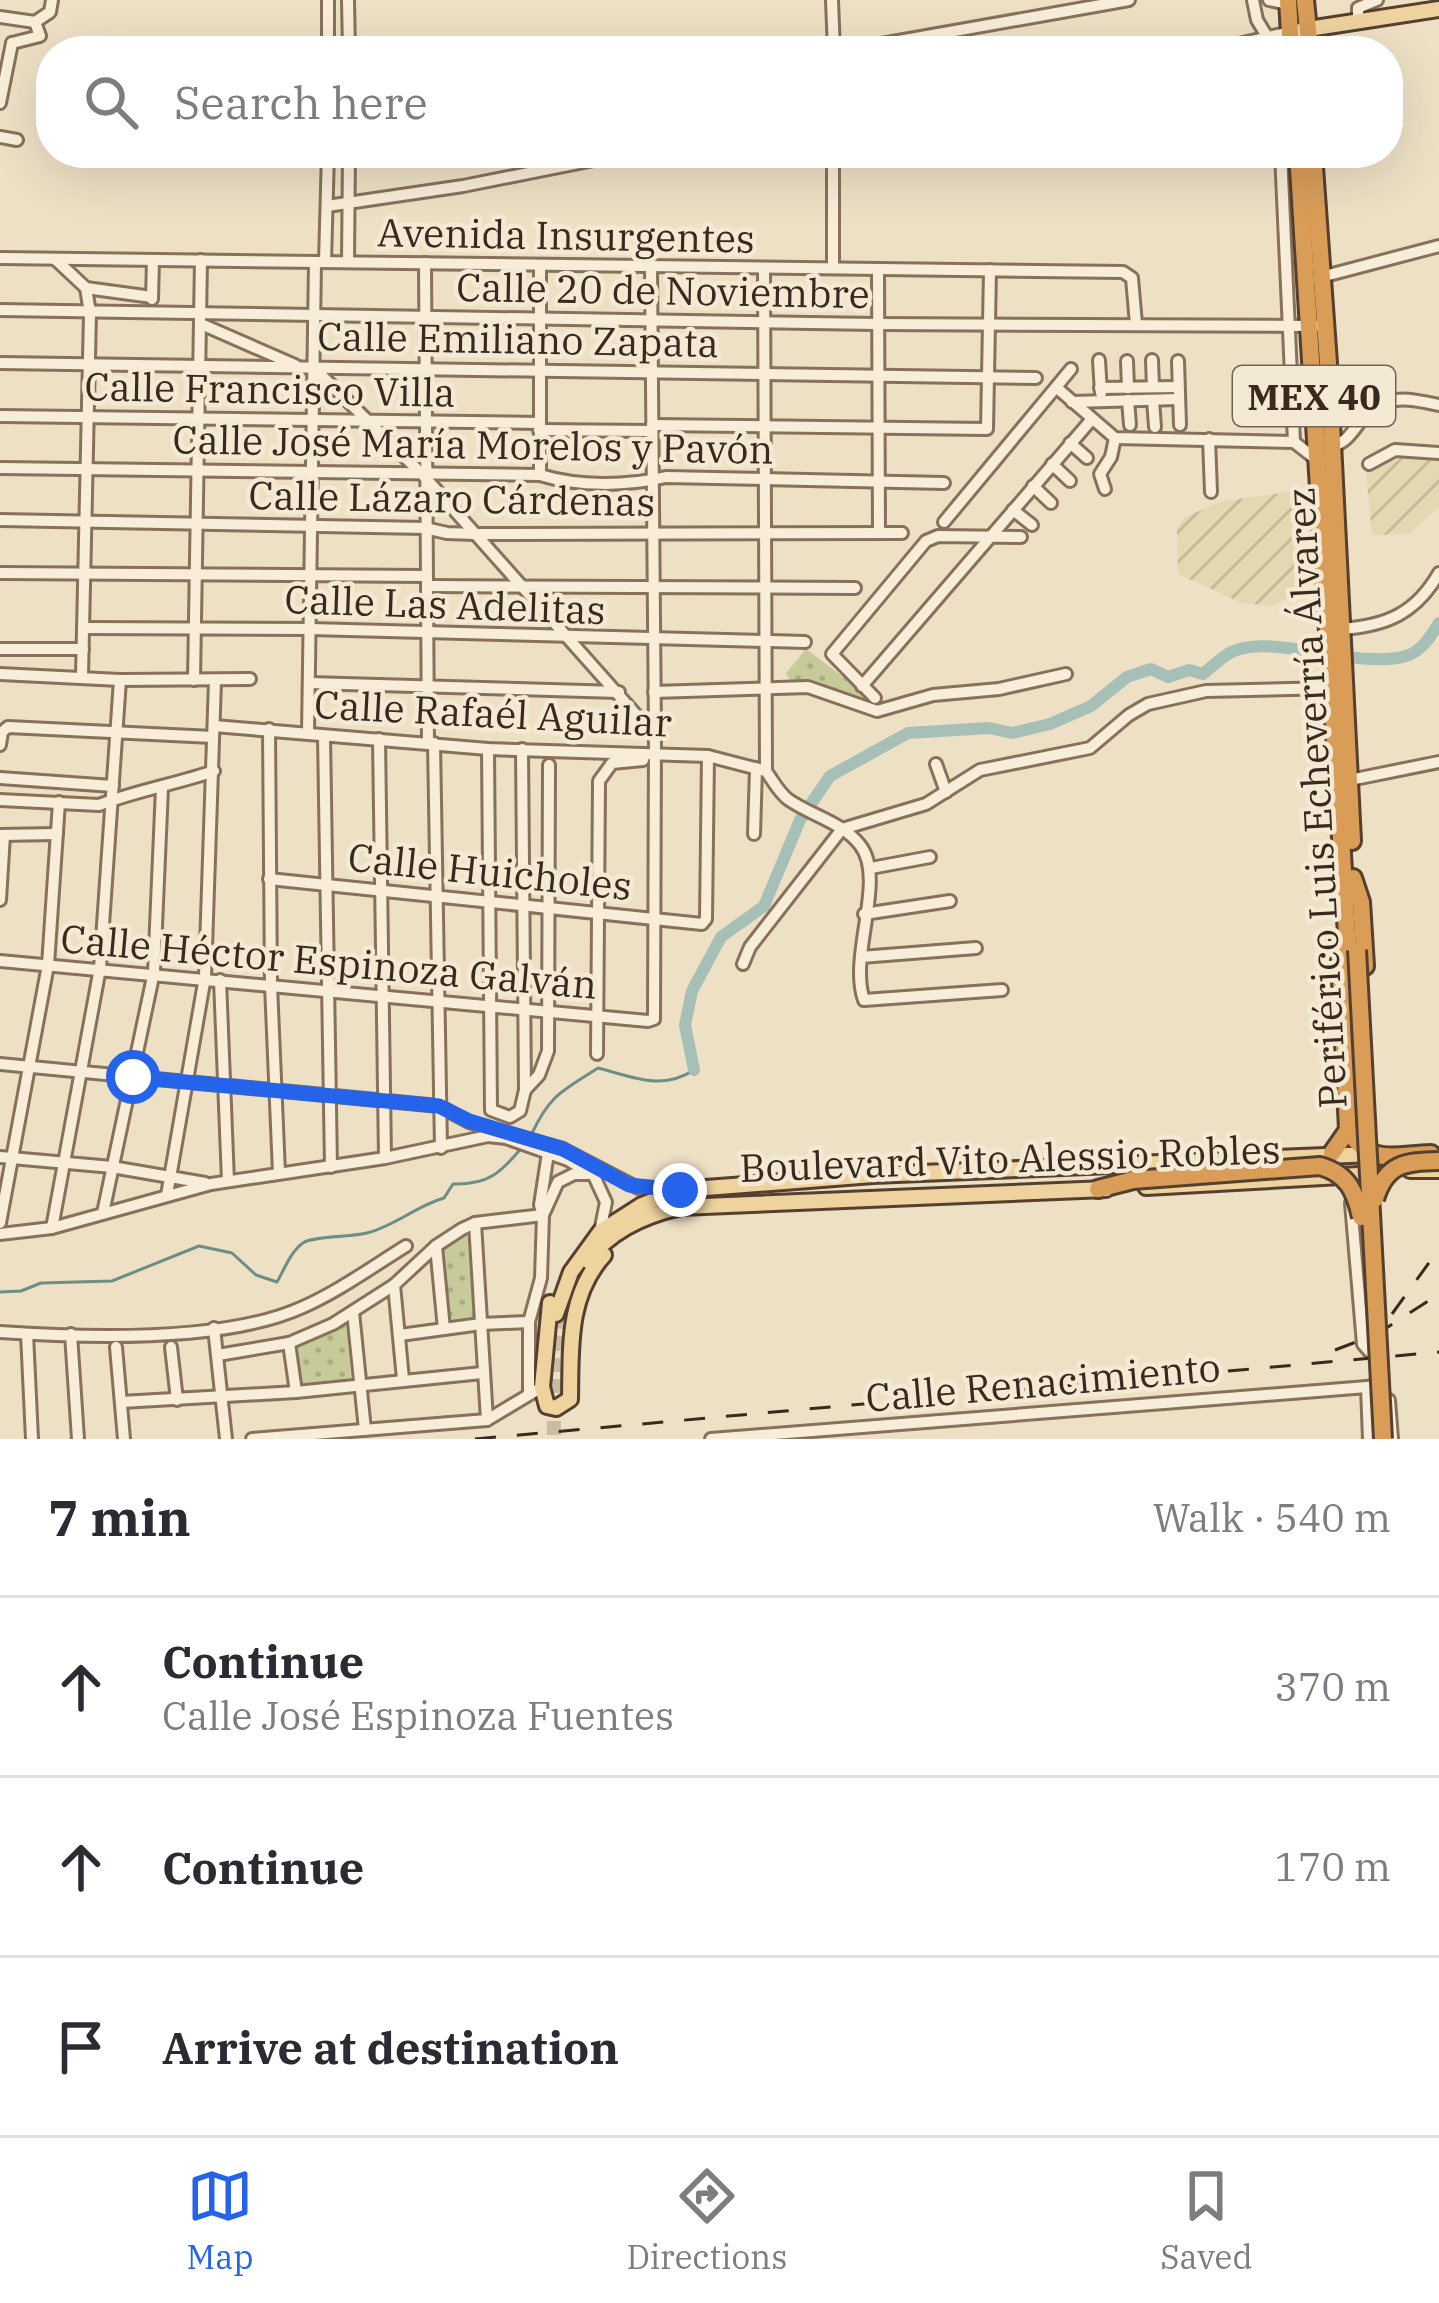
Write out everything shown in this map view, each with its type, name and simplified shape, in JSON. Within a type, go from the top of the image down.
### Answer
[{"type":"highway","points":[[1304,2],[1310,36]]},
{"type":"highway","points":[[1293,36],[1304,2]]},
{"type":"highway","name":"Periférico Luis Echeverría Álvarez","points":[[1300,168],[1332,447],[1334,678],[1345,903],[1352,950]]},
{"type":"highway","name":"Periférico Luis Echeverría Álvarez","points":[[1313,168],[1321,278],[1318,461],[1337,636]]},
{"type":"highway","name":"Periférico Luis Echeverría Álvarez","points":[[1334,678],[1350,780],[1352,950],[1380,1439]]},
{"type":"highway","points":[[1353,878],[1361,902],[1372,1155]]},
{"type":"highway","points":[[1345,903],[1339,940],[1348,1130],[1372,1155]]},
{"type":"highway","points":[[1348,1130],[1358,1134],[1372,1124]]},
{"type":"highway","points":[[1323,1154],[1348,1130]]},
{"type":"highway","points":[[1366,1217],[1387,1172],[1404,1162],[1439,1154]]},
{"type":"highway","points":[[1332,1177],[1372,1155],[1439,1154]]},
{"type":"highway","points":[[1098,1189],[1133,1180],[1321,1166],[1336,1171],[1351,1185],[1366,1217]]},
{"type":"main road","points":[[1300,36],[1310,29],[1439,6]]},
{"type":"main road","points":[[1318,36],[1330,26]]},
{"type":"main road","points":[[1323,1154],[1318,1164],[1350,1196]]},
{"type":"main road","name":"Boulevard Vito Alessio Robles","points":[[1372,1155],[867,1175],[680,1190],[642,1205],[600,1232],[571,1272],[561,1314],[595,1252],[644,1217],[681,1207],[1439,1170]]},
{"type":"main road","points":[[803,1202],[809,1189],[867,1175],[875,1186],[869,1197]]},
{"type":"main road","points":[[749,1202],[759,1191],[798,1180]]},
{"type":"main road","points":[[600,1232],[578,1248],[555,1289],[536,1390],[547,1406],[556,1408],[570,1400],[573,1317],[585,1282],[597,1263],[644,1217]]},
{"type":"street","points":[[0,16],[35,22],[50,13],[52,0]]},
{"type":"street","points":[[328,0],[328,36]]},
{"type":"street","points":[[348,0],[349,36]]},
{"type":"street","points":[[832,0],[836,36]]},
{"type":"street","points":[[924,36],[1129,0]]},
{"type":"street","points":[[1253,0],[1257,20],[1268,36]]},
{"type":"street","points":[[1269,0],[1304,2]]},
{"type":"street","points":[[1358,22],[1358,8],[1377,0]]},
{"type":"street","points":[[35,22],[40,36]]},
{"type":"street","points":[[0,30],[11,43]]},
{"type":"street","points":[[11,43],[36,37]]},
{"type":"street","points":[[0,103],[11,43]]},
{"type":"street","points":[[0,137],[17,140]]},
{"type":"street","points":[[308,733],[314,315],[328,168]]},
{"type":"street","points":[[349,168],[349,262]]},
{"type":"street","points":[[327,206],[546,168]]},
{"type":"street","points":[[833,168],[833,268]]},
{"type":"street","points":[[1282,168],[1294,442]]},
{"type":"street","points":[[1321,278],[1439,247]]},
{"type":"street","name":"Avenida Insurgentes","points":[[0,258],[1130,274],[1136,325]]},
{"type":"street","points":[[55,259],[86,288],[152,297]]},
{"type":"street","points":[[152,314],[153,260]]},
{"type":"street","points":[[194,680],[201,260]]},
{"type":"street","points":[[425,263],[423,475],[441,1148]]},
{"type":"street","points":[[539,265],[540,475]]},
{"type":"street","points":[[651,266],[653,918]]},
{"type":"street","points":[[754,834],[761,770],[766,588],[764,268]]},
{"type":"street","points":[[878,269],[879,533]]},
{"type":"street","points":[[989,378],[990,270]]},
{"type":"street","points":[[82,676],[90,313],[86,288]]},
{"type":"street","name":"Calle 20 de Noviembre","points":[[0,310],[200,319],[652,317],[876,324],[1317,326]]},
{"type":"street","points":[[200,319],[298,367]]},
{"type":"street","points":[[1099,360],[1101,394]]},
{"type":"street","points":[[1152,360],[1155,427]]},
{"type":"street","points":[[1127,361],[1130,425]]},
{"type":"street","points":[[1178,361],[1180,425]]},
{"type":"street","name":"Calle Emiliano Zapata","points":[[0,363],[1036,378]]},
{"type":"street","points":[[314,368],[423,475],[655,736]]},
{"type":"street","points":[[944,522],[1071,369]]},
{"type":"street","name":"Calle Francisco Villa","points":[[0,416],[652,428],[988,428],[989,378]]},
{"type":"street","points":[[1057,388],[1115,438],[1294,442],[1318,461]]},
{"type":"street","points":[[1072,402],[1101,394],[1178,393]]},
{"type":"street","points":[[1332,447],[1348,440],[1384,401],[1396,398],[1439,405]]},
{"type":"street","points":[[1294,442],[1316,416]]},
{"type":"street","points":[[862,686],[1092,419]]},
{"type":"street","points":[[1105,489],[1100,474],[1111,457],[1115,438]]},
{"type":"street","points":[[1209,439],[1211,492]]},
{"type":"street","points":[[1070,443],[1088,458]]},
{"type":"street","points":[[1369,464],[1395,450],[1439,453]]},
{"type":"street","points":[[1052,464],[1070,481]]},
{"type":"street","name":"Calle José María Morelos y Pavón","points":[[0,468],[540,475],[642,484],[765,477],[944,482]]},
{"type":"street","points":[[1033,487],[1051,503]]},
{"type":"street","points":[[1013,510],[1032,525]]},
{"type":"street","name":"Calle Lázaro Cárdenas","points":[[0,520],[425,528],[475,534],[902,533]]},
{"type":"street","points":[[875,698],[832,657],[932,536],[1021,537]]},
{"type":"street","points":[[0,573],[310,577],[524,587],[855,588]]},
{"type":"street","points":[[1337,636],[1415,607],[1439,573]]},
{"type":"street","name":"Calle Las Adelitas","points":[[83,628],[805,642]]},
{"type":"street","points":[[0,649],[83,649]]},
{"type":"street","points":[[0,674],[250,679]]},
{"type":"street","points":[[653,692],[808,688],[877,711],[933,695],[999,689],[1066,674]]},
{"type":"street","points":[[743,964],[754,941],[842,829],[911,809],[980,770],[1090,748],[1148,704],[1206,691],[1334,678]]},
{"type":"street","points":[[52,1228],[100,968],[120,680]]},
{"type":"street","points":[[167,1195],[205,977],[215,681]]},
{"type":"street","points":[[309,682],[620,692]]},
{"type":"street","name":"Calle Rafaél Aguilar","points":[[0,745],[4,729],[118,734],[268,729],[488,748],[708,756],[761,770]]},
{"type":"street","points":[[268,729],[279,1173]]},
{"type":"street","points":[[324,736],[331,1167]]},
{"type":"street","points":[[379,739],[385,1158]]},
{"type":"street","points":[[488,748],[492,1112],[510,1118],[517,1114],[525,1090],[522,749]]},
{"type":"street","name":"Calle Huicholes","points":[[269,879],[704,922],[708,756]]},
{"type":"street","points":[[597,1054],[598,781],[606,767],[618,761],[656,757]]},
{"type":"street","points":[[1350,780],[1439,762]]},
{"type":"street","points":[[936,764],[946,792]]},
{"type":"street","points":[[525,1090],[539,1076],[548,1051],[549,765]]},
{"type":"street","points":[[761,770],[785,797],[858,842],[871,868],[861,956],[864,1000],[1002,990]]},
{"type":"street","points":[[0,778],[112,792],[162,788],[214,771]]},
{"type":"street","points":[[103,1213],[154,973],[162,788]]},
{"type":"street","points":[[0,800],[99,805],[112,792]]},
{"type":"street","points":[[0,1223],[6,1158],[31,1066],[48,965],[59,802]]},
{"type":"street","points":[[0,900],[2,835],[57,834]]},
{"type":"street","points":[[871,868],[931,857]]},
{"type":"street","points":[[864,914],[950,901]]},
{"type":"street","name":"Calle Héctor Espinoza Galván","points":[[0,961],[652,1020],[653,918]]},
{"type":"street","points":[[861,956],[976,948]]},
{"type":"street","points":[[220,980],[228,1181]]},
{"type":"street","points":[[0,1064],[439,1106],[542,1147],[594,1176],[606,1202],[600,1232]]},
{"type":"street","points":[[0,1234],[52,1228],[212,1184],[441,1148],[478,1136],[510,1135]]},
{"type":"street","points":[[542,1147],[581,1157],[629,1185],[680,1190]]},
{"type":"street","points":[[542,1147],[543,1214]]},
{"type":"street","points":[[6,1158],[112,1167],[212,1184]]},
{"type":"street","points":[[1379,1192],[1361,1185],[1350,1196],[1363,1344],[1373,1351],[1382,1343],[1376,1241],[1379,1192],[1388,1177],[1400,1170]]},
{"type":"street","points":[[252,1439],[487,1420],[536,1390],[529,1322],[541,1278],[543,1214],[554,1186],[563,1178],[583,1173],[594,1176]]},
{"type":"street","points":[[218,1355],[289,1343],[352,1312],[394,1285],[436,1246],[475,1223],[543,1214]]},
{"type":"street","points":[[475,1223],[487,1420]]},
{"type":"street","points":[[0,1332],[168,1335],[214,1328],[299,1309],[406,1246]]},
{"type":"street","points":[[436,1246],[444,1329]]},
{"type":"street","points":[[394,1285],[403,1379]]},
{"type":"street","points":[[352,1312],[365,1430]]},
{"type":"street","points":[[400,1335],[529,1322]]},
{"type":"street","points":[[214,1328],[226,1439]]},
{"type":"street","points":[[27,1334],[32,1439]]},
{"type":"street","points":[[71,1334],[78,1439]]},
{"type":"street","points":[[289,1343],[296,1392]]},
{"type":"street","points":[[116,1347],[124,1439]]},
{"type":"street","points":[[171,1347],[183,1400]]},
{"type":"street","points":[[121,1402],[296,1392],[482,1373]]},
{"type":"street","name":"Calle Renacimiento","points":[[711,1439],[1382,1387],[1388,1393],[1380,1439]]},
{"type":"street","points":[[1367,1391],[1380,1439]]},
{"type":"shaded area","points":[[1400,454],[1439,456],[1439,507],[1409,534],[1372,535],[1366,470]]},
{"type":"shaded area","points":[[1302,490],[1308,584],[1298,593],[1271,606],[1242,603],[1178,574],[1177,528],[1184,518],[1219,502]]},
{"type":"green space","points":[[806,649],[882,706],[877,710],[810,681],[792,684],[786,673]]},
{"type":"green space","points":[[468,1228],[475,1319],[449,1326],[441,1245]]},
{"type":"green space","points":[[347,1323],[351,1380],[299,1385],[296,1346]]},
{"type":"waterway","points":[[694,1070],[685,1025],[692,991],[721,937],[764,906],[800,820],[830,776],[908,733],[989,728],[1012,733],[1050,724],[1091,706],[1127,677],[1151,669],[1168,677],[1189,670],[1203,674],[1230,653],[1252,647],[1366,659],[1406,656],[1439,623]]},
{"type":"waterway","points":[[532,1133],[558,1095],[598,1068],[659,1081],[694,1070]]},
{"type":"waterway","points":[[0,1292],[41,1283],[112,1281],[199,1246],[232,1253],[256,1275],[277,1282],[303,1243],[387,1226],[444,1198],[453,1184],[493,1176],[523,1146]]},
{"type":"tunnel","points":[[561,1350],[565,1314]]},
{"type":"tunnel","points":[[553,1337],[554,1439]]},
{"type":"railway","points":[[1392,1314],[1431,1260]]},
{"type":"railway","points":[[1335,1350],[1377,1334],[1439,1294]]},
{"type":"railway","points":[[475,1439],[1439,1352]]},
{"type":"route","points":[[133,1077],[439,1106],[456,1117],[563,1149],[629,1185],[680,1190]]}]
